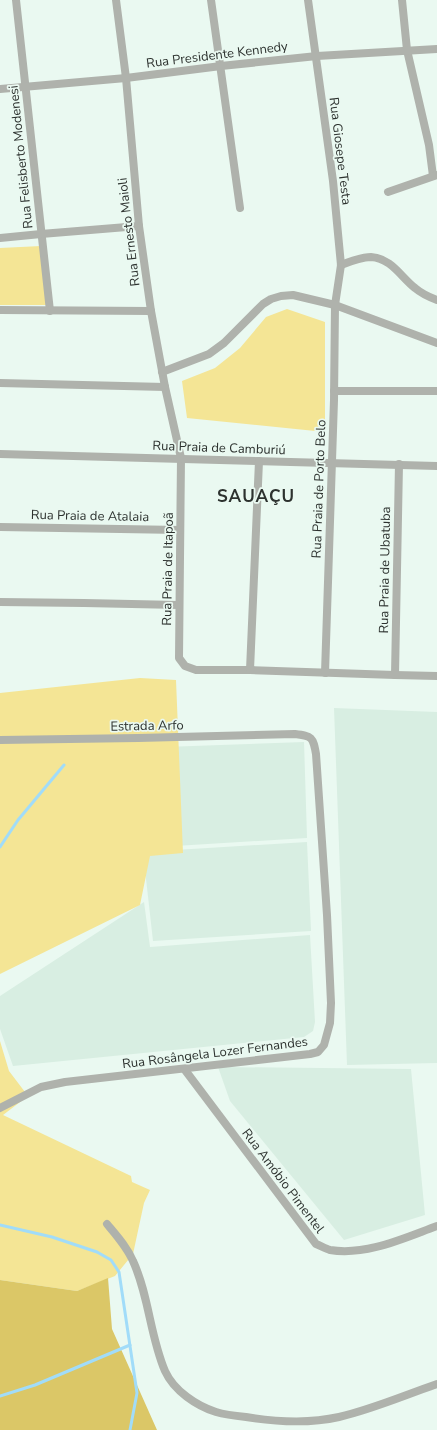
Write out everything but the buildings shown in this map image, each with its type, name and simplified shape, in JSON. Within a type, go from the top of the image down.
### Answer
[{"type":"street","name":"Rua Felisberto Modenesi","points":[[16,0],[50,311]]},
{"type":"street","name":"Rua Ernesto Maioli","points":[[116,0],[126,78],[139,226],[151,311],[165,387],[181,458]]},
{"type":"street","points":[[211,0],[240,208]]},
{"type":"street","name":"Rua Giosepe Testa","points":[[308,0],[317,56],[322,107],[333,181],[341,265],[335,305]]},
{"type":"street","points":[[388,192],[435,176],[407,50],[402,0]]},
{"type":"street","name":"Rua Presidente Kennedy","points":[[0,89],[126,78],[317,56],[437,49]]},
{"type":"street","points":[[0,238],[139,226]]},
{"type":"street","points":[[341,265],[362,258],[379,258],[390,263],[415,288],[437,300]]},
{"type":"street","points":[[162,372],[209,354],[218,348],[263,304],[271,299],[281,296],[293,295],[335,305],[437,343]]},
{"type":"street","name":"Rua Praia de Porto Belo","points":[[325,673],[334,391],[335,305]]},
{"type":"street","points":[[0,310],[151,311]]},
{"type":"street","points":[[0,383],[165,387]]},
{"type":"street","points":[[334,391],[437,391]]},
{"type":"street","name":"Rua Praia de Camburiú","points":[[0,454],[437,466]]},
{"type":"street","name":"Rua Praia de Itapoã","points":[[181,458],[179,658],[185,666],[196,670],[250,670]]},
{"type":"street","points":[[259,461],[250,670],[437,676]]},
{"type":"street","name":"Rua Praia de Ubatuba","points":[[395,675],[399,464]]},
{"type":"street","name":"Rua Praia de Atalaia","points":[[0,527],[180,530]]},
{"type":"street","points":[[0,602],[179,605]]},
{"type":"street","name":"Estrada Arfo","points":[[0,740],[295,734]]},
{"type":"street","name":"Rua Rosângela Lozer Fernandes","points":[[0,1108],[41,1087],[88,1079],[185,1070],[310,1054],[318,1052],[324,1045],[330,1023],[330,988],[327,915],[316,754],[314,743],[311,738],[307,735],[295,734]]},
{"type":"street","name":"Rua Amóbio Pimentel","points":[[185,1070],[316,1244],[329,1250],[343,1251],[369,1249],[437,1226]]},
{"type":"street","points":[[107,1224],[121,1240],[133,1262],[140,1280],[156,1344],[166,1374],[186,1396],[207,1409],[217,1413],[261,1420],[307,1422],[338,1417],[364,1410],[437,1384]]},
{"type":"shaded area","points":[[41,246],[46,305],[0,305],[0,248]]},
{"type":"shaded area","points":[[287,309],[325,322],[325,432],[187,418],[182,381],[215,368],[240,348],[266,317]]},
{"type":"shaded area","points":[[140,678],[176,680],[183,853],[150,856],[140,905],[0,974],[0,693]]},
{"type":"shaded area","points":[[334,708],[437,712],[437,1063],[347,1065]]},
{"type":"shaded area","points":[[304,742],[307,838],[143,848],[136,748]]},
{"type":"shaded area","points":[[307,842],[311,931],[153,941],[143,852]]},
{"type":"shaded area","points":[[144,902],[150,947],[310,935],[315,1022],[313,1031],[304,1037],[13,1066],[0,1029],[0,996]]},
{"type":"shaded area","points":[[0,1041],[9,1071],[28,1096],[3,1115],[131,1176],[132,1182],[150,1190],[144,1203],[133,1254],[115,1276],[77,1291],[0,1280]]},
{"type":"shaded area","points":[[218,1067],[411,1069],[425,1215],[344,1240],[230,1101]]},
{"type":"shaded area","points":[[108,1278],[112,1329],[157,1430],[0,1430],[0,1280],[77,1291]]},
{"type":"waterway","points":[[0,847],[18,820],[64,765]]},
{"type":"waterway","points":[[0,1225],[52,1237],[97,1252],[111,1260],[119,1272],[137,1393],[130,1430]]},
{"type":"waterway","points":[[0,1396],[35,1385],[130,1345]]},
{"type":"district","name":"SAUAÇU","points":[[256,496]]}]
